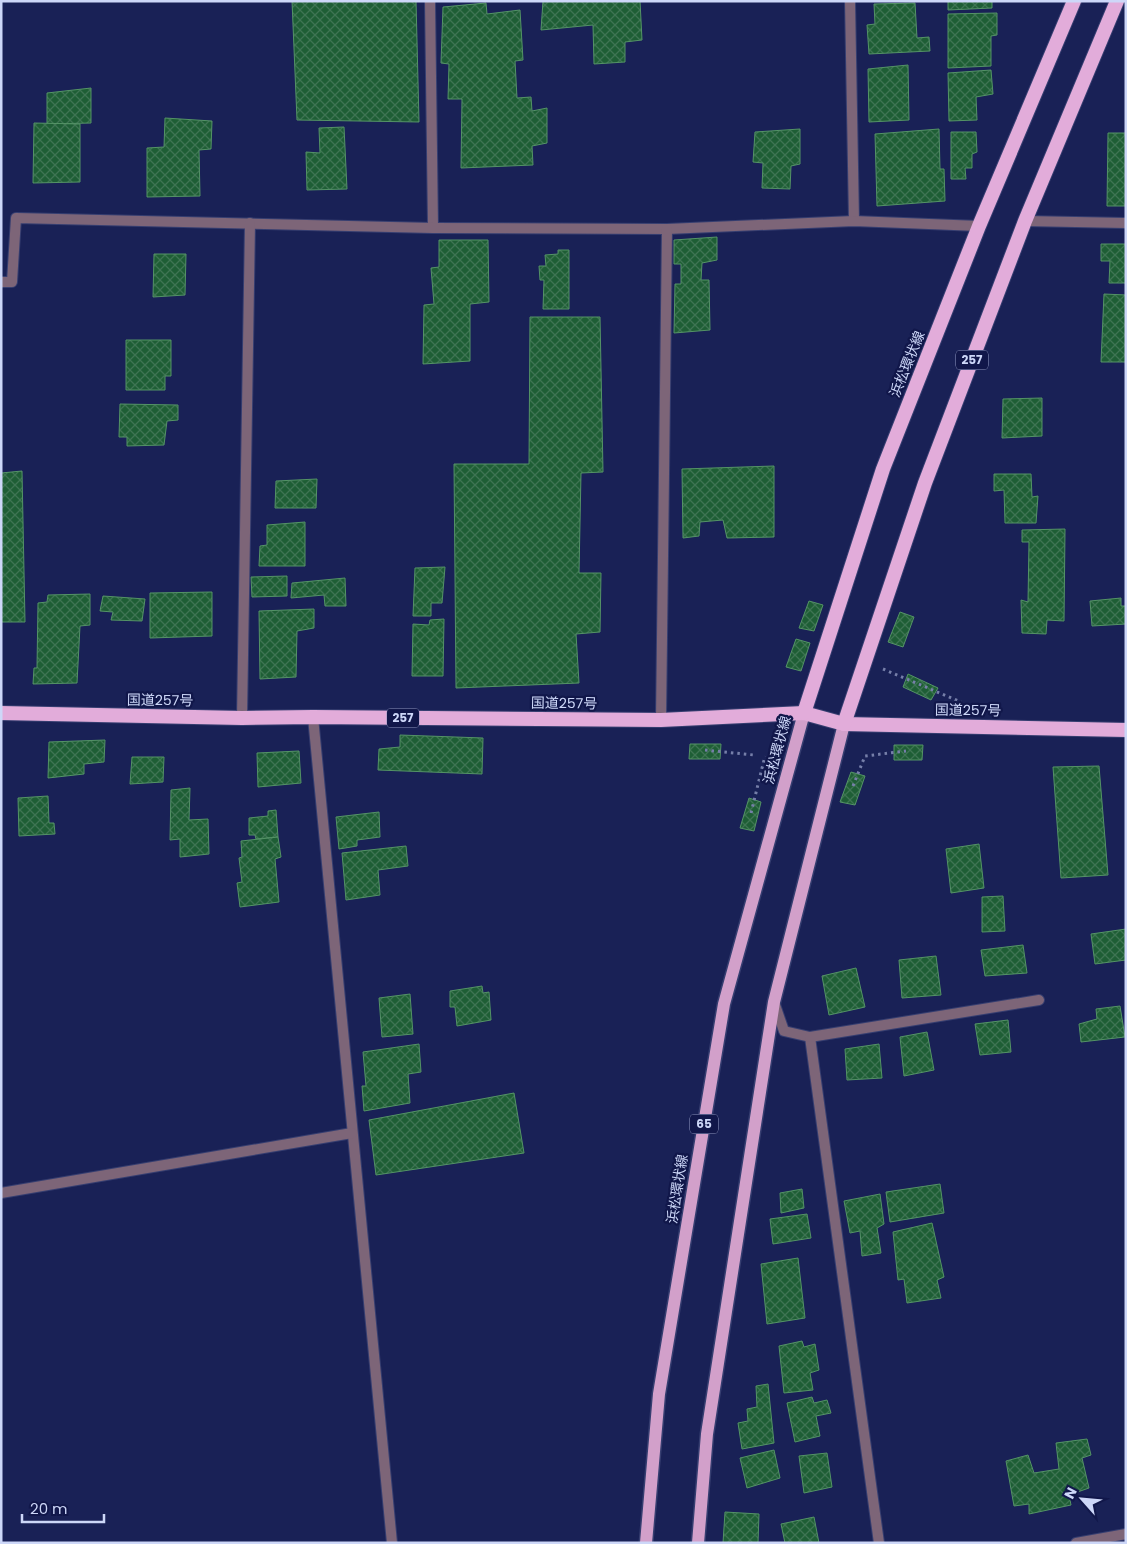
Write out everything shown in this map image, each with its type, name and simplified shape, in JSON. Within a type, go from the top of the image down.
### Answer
[{"type":"highway","name":"浜松環状線","points":[[804,713],[883,469],[979,226],[1074,1]]},
{"type":"highway","name":"257","points":[[844,724],[925,483],[1025,221],[1117,1]]},
{"type":"highway","name":"国道257号","points":[[1,713],[242,718],[661,720],[804,713],[844,724],[1126,730]]},
{"type":"main road","name":"浜松環状線","points":[[646,1543],[659,1394],[724,1004],[804,713]]},
{"type":"main road","points":[[698,1543],[707,1434],[774,1002],[844,724]]},
{"type":"street","points":[[430,1],[433,228]]},
{"type":"street","points":[[850,1],[854,221]]},
{"type":"street","points":[[1,282],[12,282],[16,218],[433,228],[668,229],[854,221],[979,226]]},
{"type":"street","points":[[1025,221],[1126,223]]},
{"type":"street","points":[[242,718],[250,223]]},
{"type":"street","points":[[661,720],[668,229]]},
{"type":"street","points":[[313,717],[392,1543]]},
{"type":"street","points":[[774,1002],[784,1030],[810,1037],[1039,1000]]},
{"type":"street","points":[[810,1037],[879,1543]]},
{"type":"street","points":[[1,1193],[352,1133]]},
{"type":"street","points":[[1076,1543],[1126,1534]]},
{"type":"path","points":[[882,668],[960,702]]},
{"type":"path","points":[[706,750],[754,755]]},
{"type":"path","points":[[853,786],[865,756],[906,752]]},
{"type":"path","points":[[751,813],[765,756]]},
{"type":"building","points":[[292,1],[416,1],[419,122],[297,120]]},
{"type":"building","points":[[543,1],[640,1],[642,40],[625,42],[625,62],[594,64],[593,25],[541,30]]},
{"type":"building","points":[[948,1],[992,1],[992,8],[948,10]]},
{"type":"building","points":[[486,3],[487,14],[520,10],[523,60],[515,61],[517,98],[531,97],[532,111],[547,108],[547,143],[532,146],[533,165],[461,168],[462,99],[448,99],[449,64],[441,63],[443,7]]},
{"type":"building","points":[[915,3],[917,38],[929,37],[930,51],[869,54],[867,25],[875,24],[874,4]]},
{"type":"building","points":[[997,13],[997,35],[991,36],[991,66],[948,68],[948,14]]},
{"type":"building","points":[[908,65],[909,120],[869,122],[868,69]]},
{"type":"building","points":[[991,70],[993,94],[976,97],[977,120],[949,121],[948,73]]},
{"type":"building","points":[[91,88],[91,123],[47,124],[47,93]]},
{"type":"building","points":[[165,118],[212,121],[211,149],[199,150],[200,196],[147,197],[147,148],[164,147]]},
{"type":"building","points":[[34,123],[80,124],[80,182],[33,183]]},
{"type":"building","points":[[344,127],[347,189],[307,190],[306,152],[320,153],[319,128]]},
{"type":"building","points":[[800,129],[800,164],[791,166],[790,189],[762,188],[763,163],[753,162],[755,132]]},
{"type":"building","points":[[939,129],[940,169],[944,169],[945,201],[877,206],[875,134]]},
{"type":"building","points":[[951,132],[976,132],[977,152],[972,154],[972,168],[965,168],[966,179],[951,179]]},
{"type":"building","points":[[1108,133],[1126,133],[1126,206],[1107,206]]},
{"type":"building","points":[[717,237],[717,260],[702,263],[701,280],[709,280],[710,330],[674,333],[675,284],[681,284],[681,264],[674,264],[674,240]]},
{"type":"building","points":[[439,240],[488,240],[489,302],[470,304],[470,361],[423,364],[424,305],[434,304],[431,268],[439,267]]},
{"type":"building","points":[[1101,244],[1126,244],[1126,283],[1109,283],[1110,261],[1101,261]]},
{"type":"building","points":[[558,250],[569,250],[569,309],[543,309],[544,280],[540,280],[539,266],[546,266],[545,255],[558,254]]},
{"type":"building","points":[[154,254],[186,254],[185,295],[153,297]]},
{"type":"building","points":[[1104,294],[1126,295],[1126,362],[1101,362]]},
{"type":"building","points":[[530,317],[600,317],[603,472],[581,473],[579,573],[601,573],[600,632],[576,634],[579,683],[456,688],[454,464],[529,464]]},
{"type":"building","points":[[126,340],[171,340],[171,376],[165,376],[165,390],[126,390]]},
{"type":"building","points":[[1042,398],[1042,436],[1002,438],[1003,399]]},
{"type":"building","points":[[120,404],[178,405],[178,420],[167,421],[164,445],[127,446],[127,437],[119,437]]},
{"type":"building","points":[[774,466],[774,537],[727,538],[723,520],[700,522],[699,536],[683,538],[682,469]]},
{"type":"building","points":[[22,471],[25,622],[1,622],[1,473]]},
{"type":"building","points":[[994,474],[1031,474],[1032,497],[1038,496],[1036,523],[1005,523],[1004,490],[994,491]]},
{"type":"building","points":[[317,479],[316,508],[275,508],[276,481]]},
{"type":"building","points":[[305,522],[305,566],[259,566],[260,546],[267,545],[267,525]]},
{"type":"building","points":[[1065,529],[1064,621],[1047,620],[1046,634],[1022,633],[1021,600],[1028,602],[1029,542],[1022,542],[1022,530]]},
{"type":"building","points":[[445,567],[442,603],[431,603],[431,616],[413,616],[415,568]]},
{"type":"building","points":[[287,576],[287,596],[252,597],[251,577]]},
{"type":"building","points":[[345,578],[346,606],[325,606],[324,595],[291,598],[292,583]]},
{"type":"building","points":[[212,592],[212,636],[150,638],[150,593]]},
{"type":"building","points":[[90,594],[90,625],[80,626],[77,683],[33,684],[34,668],[37,668],[38,603],[47,602],[48,595]]},
{"type":"building","points":[[103,596],[145,599],[142,621],[111,620],[113,612],[100,611]]},
{"type":"building","points":[[1121,598],[1121,606],[1126,606],[1126,624],[1092,626],[1090,601]]},
{"type":"building","points":[[809,601],[823,605],[814,631],[799,628]]},
{"type":"building","points":[[314,609],[314,628],[297,631],[296,677],[260,679],[259,611]]},
{"type":"building","points":[[900,612],[914,617],[903,647],[888,642]]},
{"type":"building","points":[[444,619],[443,676],[412,676],[413,624],[429,625],[430,620]]},
{"type":"building","points":[[796,639],[810,643],[801,671],[786,667]]},
{"type":"building","points":[[908,674],[938,688],[931,700],[903,687]]},
{"type":"building","points":[[400,735],[483,738],[482,774],[378,770],[379,749],[400,747]]},
{"type":"building","points":[[105,740],[104,762],[84,764],[84,774],[48,778],[49,742]]},
{"type":"building","points":[[690,744],[721,744],[720,759],[689,759]]},
{"type":"building","points":[[894,745],[923,745],[922,760],[894,760]]},
{"type":"building","points":[[299,751],[301,783],[258,787],[257,753]]},
{"type":"building","points":[[132,757],[164,757],[163,782],[130,784]]},
{"type":"building","points":[[1099,766],[1108,875],[1061,878],[1053,767]]},
{"type":"building","points":[[851,772],[865,776],[855,805],[840,802]]},
{"type":"building","points":[[190,788],[189,820],[208,819],[209,854],[180,857],[180,839],[170,840],[171,790]]},
{"type":"building","points":[[48,796],[49,823],[54,823],[55,834],[19,836],[18,798]]},
{"type":"building","points":[[749,798],[761,802],[754,831],[740,828]]},
{"type":"building","points":[[276,810],[278,837],[256,839],[255,835],[249,835],[249,818],[268,816],[268,811]]},
{"type":"building","points":[[379,812],[380,837],[357,840],[357,846],[339,849],[336,817]]},
{"type":"building","points":[[278,837],[281,857],[275,859],[279,902],[240,907],[237,883],[242,882],[239,858],[242,857],[241,841]]},
{"type":"building","points":[[979,844],[984,888],[951,893],[946,849]]},
{"type":"building","points":[[406,846],[408,866],[378,870],[380,895],[346,900],[342,853]]},
{"type":"building","points":[[1003,896],[1005,931],[982,932],[982,897]]},
{"type":"building","points":[[1126,929],[1126,960],[1095,964],[1091,934]]},
{"type":"building","points":[[1023,945],[1027,973],[985,976],[981,950]]},
{"type":"building","points":[[936,956],[941,995],[902,998],[899,960]]},
{"type":"building","points":[[856,968],[865,1007],[829,1015],[822,976]]},
{"type":"building","points":[[482,986],[483,993],[489,992],[491,1020],[457,1026],[455,1007],[450,1007],[450,991]]},
{"type":"building","points":[[410,994],[413,1034],[382,1037],[379,998]]},
{"type":"building","points":[[1120,1006],[1125,1037],[1081,1042],[1079,1024],[1097,1019],[1096,1009]]},
{"type":"building","points":[[1008,1020],[1011,1052],[980,1055],[975,1024]]},
{"type":"building","points":[[927,1032],[934,1070],[904,1076],[900,1037]]},
{"type":"building","points":[[419,1044],[421,1072],[408,1074],[410,1103],[364,1111],[362,1086],[366,1086],[363,1052]]},
{"type":"building","points":[[879,1044],[882,1078],[847,1080],[845,1049]]},
{"type":"building","points":[[514,1093],[524,1153],[376,1175],[369,1120]]},
{"type":"building","points":[[940,1184],[944,1213],[890,1222],[886,1192]]},
{"type":"building","points":[[802,1189],[804,1208],[781,1213],[780,1193]]},
{"type":"building","points":[[880,1194],[884,1224],[877,1228],[881,1253],[862,1256],[860,1231],[850,1233],[844,1201]]},
{"type":"building","points":[[807,1214],[811,1238],[773,1244],[770,1219]]},
{"type":"building","points":[[932,1223],[944,1277],[937,1280],[941,1298],[907,1303],[904,1279],[898,1280],[893,1232]]},
{"type":"building","points":[[798,1258],[805,1318],[767,1324],[761,1264]]},
{"type":"building","points":[[802,1341],[804,1347],[815,1344],[819,1370],[810,1373],[813,1390],[784,1393],[779,1346]]},
{"type":"building","points":[[768,1384],[774,1443],[742,1449],[738,1423],[748,1421],[747,1409],[757,1407],[756,1386]]},
{"type":"building","points":[[812,1397],[814,1403],[827,1400],[831,1413],[816,1416],[820,1436],[795,1442],[787,1403]]},
{"type":"building","points":[[1087,1439],[1091,1455],[1082,1458],[1089,1488],[1069,1495],[1071,1505],[1029,1514],[1029,1504],[1014,1506],[1006,1461],[1028,1455],[1034,1473],[1059,1469],[1056,1443]]},
{"type":"building","points":[[774,1450],[780,1478],[747,1488],[740,1458]]},
{"type":"building","points":[[827,1453],[832,1487],[804,1493],[799,1456]]},
{"type":"building","points":[[725,1512],[759,1514],[758,1543],[723,1543]]},
{"type":"building","points":[[814,1517],[819,1543],[785,1543],[781,1524]]}]
